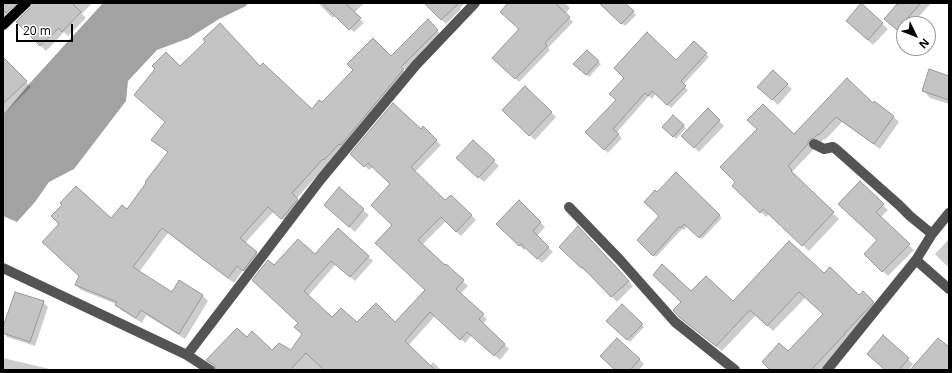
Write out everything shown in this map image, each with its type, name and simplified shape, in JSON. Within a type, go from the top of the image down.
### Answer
[{"type":"main road","points":[[3,25],[26,3]]},
{"type":"street","points":[[186,355],[326,173],[416,65],[475,3]]},
{"type":"street","points":[[814,144],[824,149],[833,147],[837,150],[932,234]]},
{"type":"street","points":[[569,207],[620,260],[675,322],[735,370]]},
{"type":"street","points":[[827,370],[916,260],[932,234],[949,213]]},
{"type":"street","points":[[916,260],[949,288]]},
{"type":"street","points":[[3,268],[186,355],[210,370]]},
{"type":"shaded area","points":[[103,3],[248,3],[246,6],[219,19],[189,38],[157,50],[128,81],[126,101],[74,169],[49,182],[35,202],[17,222],[3,216],[3,115]]},
{"type":"building","points":[[3,3],[17,3],[6,13],[3,9]]},
{"type":"building","points":[[32,3],[72,3],[81,12],[62,32],[59,28],[40,46],[16,22],[30,8]]},
{"type":"building","points":[[322,3],[345,3],[361,18],[349,30]]},
{"type":"building","points":[[424,3],[459,3],[441,20]]},
{"type":"building","points":[[508,3],[555,3],[570,17],[545,43],[547,46],[515,79],[492,58],[519,29],[500,12]]},
{"type":"building","points":[[599,3],[625,3],[634,11],[621,24]]},
{"type":"building","points":[[861,3],[883,23],[868,40],[846,21]]},
{"type":"building","points":[[898,3],[921,3],[909,16],[896,16],[896,29],[884,19]]},
{"type":"building","points":[[428,19],[438,30],[401,67],[404,69],[341,145],[339,144],[324,160],[323,159],[292,193],[298,199],[289,210],[281,219],[268,207],[240,238],[257,252],[243,271],[237,266],[228,278],[162,228],[133,267],[172,292],[179,280],[203,295],[179,334],[141,310],[136,318],[115,305],[117,302],[75,285],[79,276],[42,242],[59,224],[51,216],[62,205],[60,203],[76,186],[111,218],[122,205],[127,209],[168,152],[151,140],[165,122],[134,95],[155,69],[152,66],[166,52],[180,66],[205,42],[203,39],[220,23],[260,66],[263,63],[312,109],[319,100],[322,102],[353,70],[347,64],[373,38],[391,56]]},
{"type":"building","points":[[647,32],[676,60],[694,41],[707,53],[681,81],[686,86],[667,105],[652,91],[648,96],[645,93],[613,129],[619,134],[604,150],[585,132],[616,100],[609,94],[624,78],[614,68]]},
{"type":"building","points":[[587,50],[599,61],[586,75],[573,64]]},
{"type":"building","points":[[3,57],[27,81],[3,104]]},
{"type":"building","points":[[929,69],[949,76],[949,100],[922,91]]},
{"type":"building","points":[[773,70],[788,84],[772,100],[757,87]]},
{"type":"building","points":[[847,78],[873,103],[874,101],[894,116],[874,144],[836,117],[819,135],[818,134],[808,141],[808,144],[788,166],[792,170],[791,171],[834,212],[802,246],[763,209],[760,213],[732,186],[735,182],[720,167],[757,129],[747,120],[763,104],[794,134]]},
{"type":"building","points":[[525,86],[552,112],[529,136],[502,110]]},
{"type":"building","points":[[393,103],[421,129],[423,126],[437,140],[411,167],[445,200],[451,195],[472,215],[456,232],[441,217],[418,240],[464,280],[456,289],[484,314],[479,319],[505,344],[494,356],[467,332],[460,340],[430,312],[405,341],[435,370],[324,370],[306,353],[290,370],[216,370],[214,365],[206,360],[237,328],[247,337],[252,331],[272,350],[279,343],[291,350],[302,334],[294,327],[298,323],[252,280],[268,260],[274,265],[298,239],[315,254],[338,228],[369,256],[350,277],[331,261],[304,291],[332,317],[341,308],[357,322],[376,303],[395,322],[425,290],[375,243],[392,225],[371,205],[390,184],[368,163],[364,167],[350,154]]},
{"type":"building","points":[[708,108],[720,120],[694,148],[681,136]]},
{"type":"building","points":[[673,115],[684,125],[673,137],[662,127]]},
{"type":"building","points":[[473,140],[495,160],[478,178],[456,158]]},
{"type":"building","points":[[676,172],[720,215],[699,238],[684,224],[681,228],[679,227],[653,256],[637,240],[659,216],[644,202],[655,190],[657,192]]},
{"type":"building","points":[[860,181],[884,204],[876,212],[910,244],[882,272],[864,254],[877,240],[838,204]]},
{"type":"building","points":[[339,187],[364,209],[349,227],[324,205]]},
{"type":"building","points":[[519,200],[541,222],[533,231],[549,247],[537,259],[521,244],[519,246],[496,224]]},
{"type":"building","points":[[578,226],[629,281],[611,297],[582,267],[581,268],[559,247]]},
{"type":"building","points":[[789,241],[824,273],[830,267],[859,295],[863,291],[874,302],[811,370],[770,370],[762,362],[779,343],[788,351],[823,314],[799,292],[767,326],[750,310],[716,346],[679,317],[673,310],[681,302],[653,275],[662,264],[691,291],[706,276],[733,301]]},
{"type":"building","points":[[15,292],[44,301],[30,342],[3,333],[3,327]]},
{"type":"building","points":[[622,304],[643,324],[627,340],[606,321]]},
{"type":"building","points":[[883,335],[909,358],[899,370],[885,370],[867,354]]},
{"type":"building","points":[[617,338],[640,359],[630,370],[615,370],[600,356]]},
{"type":"building","points":[[938,338],[949,347],[949,370],[910,370]]}]
